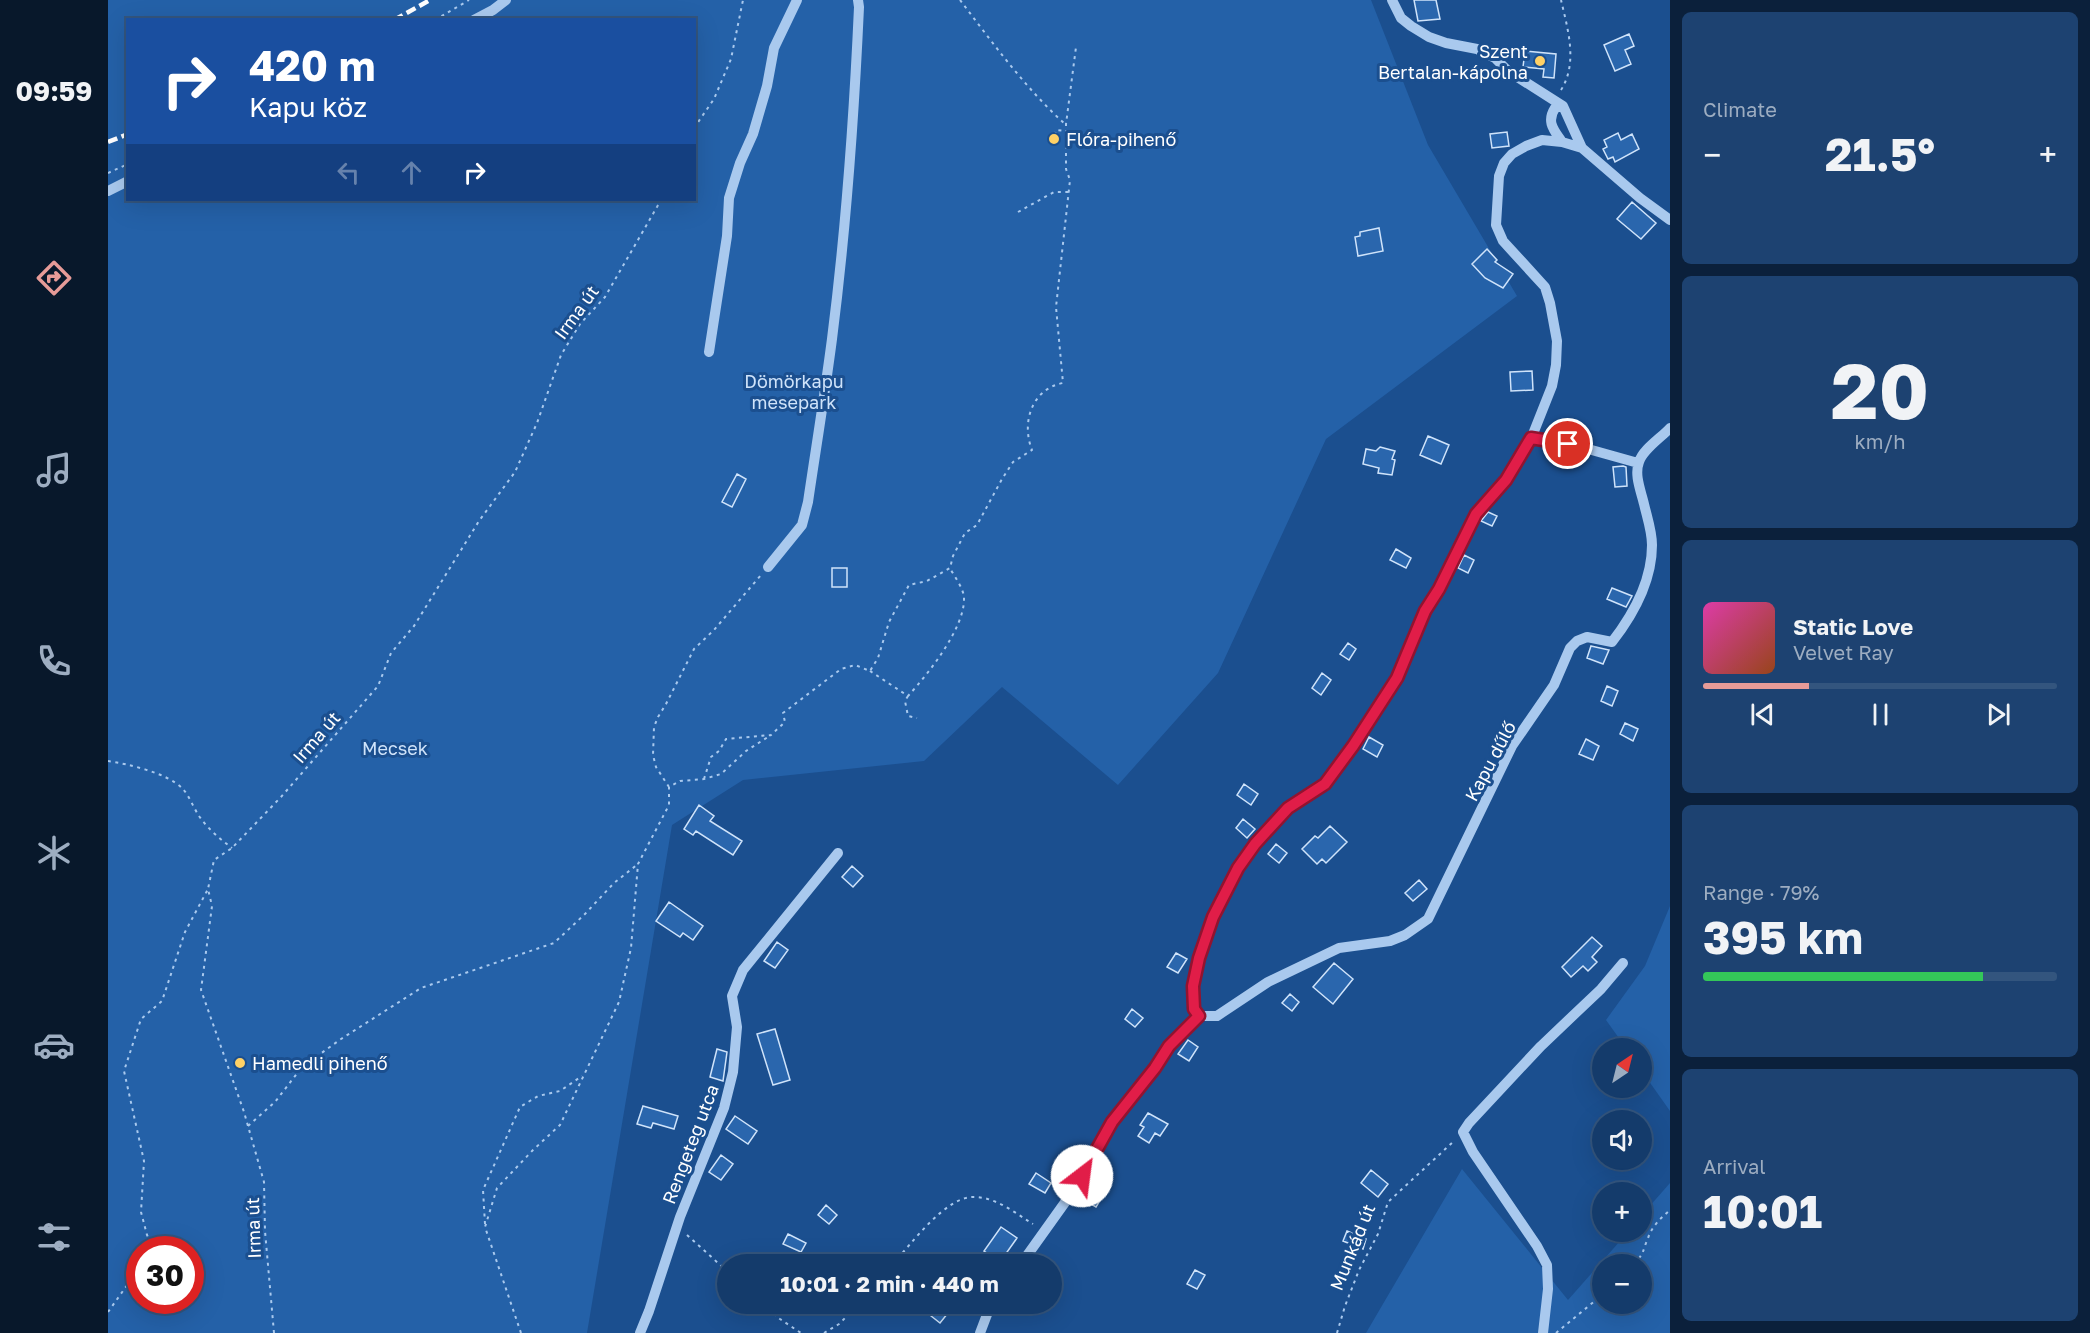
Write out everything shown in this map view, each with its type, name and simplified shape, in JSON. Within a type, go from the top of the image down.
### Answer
[{"type":"street","points":[[478,18],[506,0]]},
{"type":"street","points":[[709,351],[727,236],[729,198],[740,163],[753,134],[767,86],[774,48],[797,0]]},
{"type":"street","points":[[768,567],[802,525],[808,502],[832,339],[846,205],[856,85],[860,7],[858,0]]},
{"type":"street","points":[[1392,0],[1401,18],[1411,26],[1429,37],[1477,49],[1495,58],[1508,71],[1563,106],[1582,148]]},
{"type":"street","points":[[1562,142],[1550,120],[1556,108],[1563,106]]},
{"type":"street","points":[[1029,1254],[1071,1194],[1112,1122],[1155,1068],[1169,1046],[1199,1016],[1194,1009],[1193,986],[1199,958],[1213,917],[1238,868],[1255,844],[1288,808],[1325,784],[1353,746],[1397,678],[1425,611],[1439,589],[1476,514],[1506,480],[1531,438],[1552,386],[1557,341],[1545,287],[1503,241],[1496,225],[1499,176],[1504,163],[1512,154],[1542,141],[1562,142],[1582,148],[1640,198],[1670,220]]},
{"type":"street","points":[[108,191],[126,182]]},
{"type":"street","points":[[1531,438],[1581,447],[1638,463],[1670,428]]},
{"type":"street","name":"Kapu dűlő","points":[[1199,1016],[1217,1016],[1268,982],[1339,948],[1390,941],[1405,935],[1428,919],[1512,747],[1554,685],[1570,648],[1577,640],[1587,637],[1612,642],[1645,588],[1652,546],[1638,483],[1638,463]]},
{"type":"street","name":"Rengeteg utca","points":[[640,1333],[677,1226],[724,1108],[734,1072],[737,1027],[732,996],[743,970],[838,853]]},
{"type":"street","points":[[1544,1333],[1548,1289],[1547,1265],[1537,1246],[1469,1147],[1463,1132],[1540,1046],[1601,988],[1623,963]]},
{"type":"street","points":[[980,1333],[988,1314]]},
{"type":"path","points":[[438,18],[470,0]]},
{"type":"path","points":[[696,125],[714,99],[731,59],[743,0]]},
{"type":"path","points":[[960,0],[1023,81],[1066,124]]},
{"type":"path","points":[[1548,98],[1561,90],[1571,66],[1568,32],[1561,0]]},
{"type":"path","points":[[916,718],[908,716],[905,701],[939,658],[958,622],[964,597],[950,568],[953,556],[965,533],[977,525],[1013,462],[1032,450],[1028,423],[1033,402],[1053,384],[1063,383],[1056,307],[1070,180],[1066,169],[1066,124],[1076,47]]},
{"type":"path","points":[[1055,135],[1056,130],[1066,131]]},
{"type":"path","points":[[108,173],[126,165]]},
{"type":"path","points":[[1018,212],[1054,192],[1069,192]]},
{"type":"path","name":"Irma út","points":[[274,1333],[265,1231],[264,1182],[248,1126],[201,990],[212,906],[208,889],[214,860],[232,848],[281,797],[378,687],[392,653],[414,626],[479,521],[515,472],[537,423],[561,355],[580,324],[605,297],[660,201]]},
{"type":"path","points":[[485,1227],[497,1188],[560,1125],[619,1002],[631,948],[638,864],[669,805],[669,787],[656,767],[653,755],[654,727],[658,717],[694,649],[714,630],[768,567]]},
{"type":"path","points":[[870,670],[878,658],[889,622],[909,585],[927,581],[950,568]]},
{"type":"path","points":[[669,787],[680,781],[704,779],[721,774],[746,751],[771,735],[785,722],[783,713],[841,669],[855,665],[870,670],[908,696]]},
{"type":"path","points":[[704,779],[711,757],[719,751],[726,739],[771,735]]},
{"type":"path","points":[[108,761],[132,765],[182,787],[199,816],[215,835],[232,848]]},
{"type":"path","points":[[248,1126],[275,1102],[302,1067],[341,1039],[421,988],[554,942],[614,883],[638,864]]},
{"type":"path","points":[[147,1236],[141,1212],[144,1161],[124,1071],[141,1019],[162,1001],[185,932],[208,889]]},
{"type":"path","points":[[521,1333],[485,1227],[483,1190],[520,1107],[538,1096],[560,1091],[584,1074]]},
{"type":"path","name":"Munkád út","points":[[1337,1333],[1359,1270],[1378,1234],[1388,1202],[1463,1132]]},
{"type":"path","points":[[902,1254],[928,1225],[952,1204],[975,1196],[1006,1207],[1046,1232]]},
{"type":"path","points":[[1643,1254],[1648,1237],[1657,1223],[1670,1210]]},
{"type":"path","points":[[677,1226],[717,1262]]},
{"type":"path","points":[[108,1312],[126,1287]]},
{"type":"path","points":[[1556,1333],[1592,1303]]},
{"type":"path","points":[[774,1314],[801,1333]]},
{"type":"path","points":[[824,1333],[839,1324],[849,1314]]},
{"type":"green space","name":"Mecsek","points":[[108,0],[1371,0],[1428,145],[1517,296],[1326,439],[1218,673],[1118,785],[1002,687],[924,761],[743,780],[672,825],[587,1333],[108,1333]]},
{"type":"green space","points":[[1670,906],[1670,1111],[1652,1086],[1652,1038],[1619,1038],[1606,1020],[1645,966]]},
{"type":"green space","points":[[1462,1169],[1568,1300],[1592,1273],[1592,1314],[1652,1314],[1652,1254],[1609,1254],[1619,1242],[1652,1242],[1652,1203],[1670,1183],[1670,1333],[1366,1333]]},
{"type":"building","points":[[1414,0],[1436,0],[1440,19],[1418,21]]},
{"type":"building","points":[[1629,34],[1634,46],[1625,50],[1631,64],[1615,71],[1604,45]]},
{"type":"building","name":"Szent Bertalan-kápolna","points":[[1525,51],[1556,54],[1554,78],[1543,77],[1544,69],[1523,67]]},
{"type":"building","points":[[1507,132],[1509,146],[1492,148],[1490,134]]},
{"type":"building","points":[[1618,133],[1621,140],[1632,134],[1639,149],[1615,162],[1613,157],[1608,159],[1603,149],[1607,147],[1604,140]]},
{"type":"building","points":[[1632,202],[1656,223],[1641,239],[1617,219]]},
{"type":"building","points":[[1379,228],[1383,251],[1358,256],[1355,237],[1360,236],[1360,232]]},
{"type":"building","points":[[1487,249],[1497,260],[1495,262],[1513,274],[1503,288],[1485,278],[1472,264]]},
{"type":"building","points":[[1532,371],[1533,390],[1511,391],[1510,372]]},
{"type":"building","points":[[1428,436],[1449,445],[1441,464],[1420,455]]},
{"type":"building","points":[[1380,447],[1395,451],[1392,459],[1395,460],[1392,475],[1378,473],[1379,468],[1363,464],[1366,449],[1376,451]]},
{"type":"building","points":[[1613,467],[1626,467],[1627,486],[1615,487]]},
{"type":"building","points":[[737,474],[746,479],[732,507],[722,502]]},
{"type":"building","points":[[1488,512],[1497,516],[1492,526],[1481,521]]},
{"type":"building","points":[[1396,549],[1411,558],[1406,568],[1390,560]]},
{"type":"building","points":[[1464,555],[1474,560],[1468,573],[1458,568]]},
{"type":"building","points":[[832,568],[847,568],[847,587],[832,587]]},
{"type":"building","points":[[1612,588],[1632,596],[1626,607],[1607,599]]},
{"type":"building","points":[[1348,643],[1356,649],[1349,660],[1340,654]]},
{"type":"building","points":[[1591,646],[1609,650],[1603,664],[1587,658]]},
{"type":"building","points":[[1322,673],[1331,680],[1321,695],[1312,688]]},
{"type":"building","points":[[1607,686],[1618,691],[1612,706],[1601,701]]},
{"type":"building","points":[[1625,723],[1638,729],[1633,741],[1620,734]]},
{"type":"building","points":[[1369,737],[1383,745],[1377,757],[1363,749]]},
{"type":"building","points":[[1586,739],[1599,746],[1593,760],[1579,754]]},
{"type":"building","points":[[1244,784],[1258,794],[1251,805],[1237,795]]},
{"type":"building","points":[[699,805],[714,816],[710,821],[742,841],[733,855],[696,831],[693,835],[684,829]]},
{"type":"building","points":[[1243,819],[1255,829],[1247,838],[1236,828]]},
{"type":"building","points":[[1330,826],[1347,842],[1326,863],[1322,859],[1317,864],[1302,849]]},
{"type":"building","points":[[1276,844],[1287,853],[1279,863],[1268,854]]},
{"type":"building","points":[[852,866],[863,876],[853,887],[842,877]]},
{"type":"building","points":[[1419,880],[1427,889],[1413,901],[1405,893]]},
{"type":"building","points":[[669,902],[703,926],[693,940],[683,933],[680,937],[656,921]]},
{"type":"building","points":[[1592,937],[1602,946],[1592,957],[1597,962],[1588,971],[1583,966],[1571,977],[1562,967]]},
{"type":"building","points":[[777,942],[788,950],[775,968],[764,961]]},
{"type":"building","points":[[1176,953],[1187,959],[1178,973],[1167,967]]},
{"type":"building","points":[[1334,963],[1353,979],[1333,1004],[1313,987]]},
{"type":"building","points":[[1290,994],[1299,1002],[1292,1011],[1282,1003]]},
{"type":"building","points":[[1132,1009],[1143,1018],[1135,1027],[1125,1019]]},
{"type":"building","points":[[775,1029],[790,1080],[773,1085],[757,1034]]},
{"type":"building","points":[[1188,1040],[1198,1047],[1189,1061],[1178,1054]]},
{"type":"building","points":[[717,1049],[727,1052],[723,1081],[710,1077]]},
{"type":"building","points":[[643,1106],[678,1116],[674,1129],[653,1123],[651,1128],[637,1124]]},
{"type":"building","points":[[1148,1113],[1168,1124],[1160,1136],[1155,1133],[1149,1143],[1138,1136],[1144,1127],[1140,1125]]},
{"type":"building","points":[[735,1116],[757,1131],[748,1144],[726,1129]]},
{"type":"building","points":[[721,1155],[733,1164],[721,1180],[709,1172]]},
{"type":"building","points":[[1371,1170],[1388,1184],[1378,1197],[1361,1183]]},
{"type":"building","points":[[1036,1173],[1051,1183],[1045,1193],[1029,1184]]},
{"type":"building","points":[[1091,1187],[1104,1194],[1096,1207],[1084,1200]]},
{"type":"building","points":[[826,1205],[837,1215],[829,1224],[818,1215]]},
{"type":"building","points":[[1001,1227],[1017,1238],[1006,1254],[988,1254],[984,1251]]},
{"type":"building","points":[[1347,1231],[1366,1239],[1363,1249],[1343,1241]]},
{"type":"building","points":[[788,1234],[806,1243],[801,1252],[783,1244]]},
{"type":"building","points":[[1195,1270],[1205,1275],[1197,1289],[1187,1284]]},
{"type":"building","points":[[929,1314],[947,1314],[940,1323]]},
{"type":"railway","points":[[398,18],[430,0]]},
{"type":"railway","points":[[108,142],[126,135]]},
{"type":"place","name":"Szent Bertalan-kápolna","points":[[1540,61]]},
{"type":"place","name":"Flóra-pihenő","points":[[1054,139]]},
{"type":"place","name":"Hamedli pihenő","points":[[240,1063]]},
{"type":"route","points":[[1082,1176],[1112,1122],[1155,1068],[1169,1046],[1199,1016],[1194,1009],[1193,986],[1199,958],[1213,917],[1238,868],[1255,844],[1288,808],[1325,784],[1353,746],[1397,678],[1425,611],[1439,589],[1476,514],[1506,480],[1531,438],[1568,444]]},
{"type":"park label","name":"Dömörkapu mesepark","points":[[794,391]]}]
